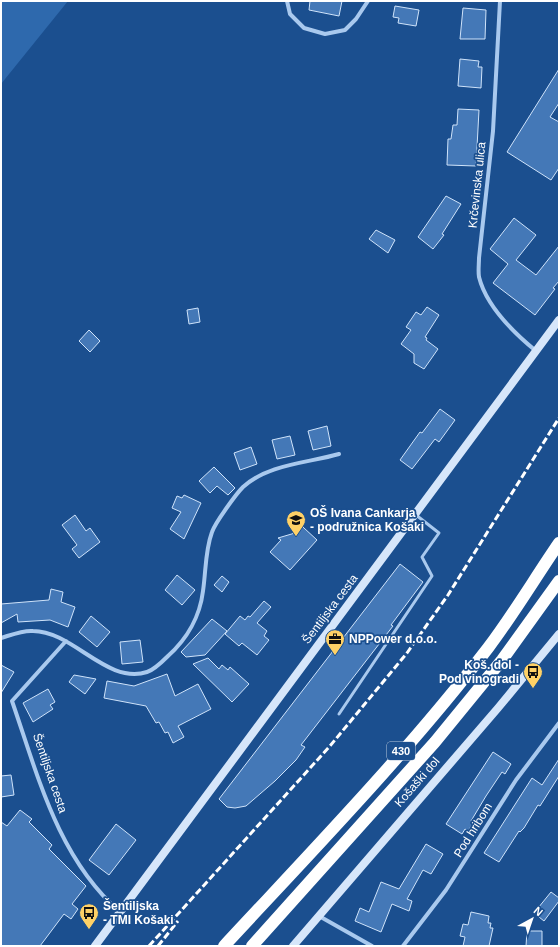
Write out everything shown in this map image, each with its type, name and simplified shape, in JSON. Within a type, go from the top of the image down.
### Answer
[{"type":"highway","name":"430","points":[[224,946],[355,803],[474,665],[488,647],[559,542]]},
{"type":"highway","name":"430","points":[[252,946],[435,742],[502,660],[559,581]]},
{"type":"street","points":[[286,1],[290,14],[304,28],[325,34],[345,30],[356,19],[368,1]]},
{"type":"street","name":"Krčevinska ulica","points":[[500,1],[493,131],[479,258],[479,275],[484,290],[498,312],[526,343],[536,351]]},
{"type":"street","name":"Šentiljska cesta","points":[[95,946],[559,320]]},
{"type":"street","points":[[1,638],[34,630],[52,634],[101,663],[119,671],[134,674],[148,672],[180,645],[199,612],[203,592],[206,557],[212,530],[243,488],[257,477],[277,468],[318,460],[339,454]]},
{"type":"street","name":"Košaški dol","points":[[293,946],[498,708],[559,634]]},
{"type":"street","name":"Šentiljska cesta","points":[[66,641],[12,701],[53,819],[65,843],[80,867],[109,902],[120,912]]},
{"type":"street","name":"Pod hribom","points":[[403,946],[446,890],[516,780],[559,724]]},
{"type":"street","points":[[319,916],[372,946]]},
{"type":"lane","points":[[339,714],[432,576],[422,557],[439,534],[415,514]]},
{"type":"shaded area","points":[[1,1],[68,1],[1,84]]},
{"type":"building","points":[[310,1],[342,1],[339,16],[309,10]]},
{"type":"building","points":[[395,6],[419,10],[416,26],[398,23],[399,18],[393,17]]},
{"type":"building","points":[[463,8],[486,10],[485,39],[460,39]]},
{"type":"building","points":[[460,59],[479,61],[478,67],[482,67],[481,88],[458,86]]},
{"type":"building","points":[[559,69],[559,103],[550,117],[559,122],[559,168],[551,180],[507,152]]},
{"type":"building","points":[[458,109],[479,110],[476,166],[447,165],[448,139],[451,139],[453,125],[457,125]]},
{"type":"building","points":[[446,196],[461,204],[442,234],[444,235],[433,249],[418,237]]},
{"type":"building","points":[[514,218],[536,235],[516,260],[536,275],[559,246],[559,281],[553,288],[555,289],[535,315],[493,283],[508,264],[490,249]]},
{"type":"building","points":[[376,230],[395,240],[388,253],[369,239]]},
{"type":"building","points":[[427,307],[439,315],[425,337],[427,338],[426,340],[438,349],[424,369],[414,363],[414,354],[401,344],[411,330],[406,327],[416,312],[421,315]]},
{"type":"building","points":[[198,308],[200,322],[189,324],[187,310]]},
{"type":"building","points":[[89,330],[100,341],[90,352],[79,341]]},
{"type":"building","points":[[440,409],[455,420],[439,442],[435,439],[412,469],[400,460],[420,432],[422,433]]},
{"type":"building","points":[[327,426],[331,446],[313,450],[308,431]]},
{"type":"building","points":[[290,436],[295,455],[277,459],[272,440]]},
{"type":"building","points":[[251,447],[257,464],[240,470],[234,453]]},
{"type":"building","points":[[214,467],[235,488],[228,495],[217,486],[210,493],[199,481]]},
{"type":"building","points":[[184,495],[201,503],[184,539],[170,529],[181,512],[172,508],[177,496],[182,498]]},
{"type":"building","points":[[75,515],[86,531],[90,528],[100,542],[79,558],[72,549],[77,545],[62,525]]},
{"type":"building","name":"OŠ Ivana Cankarja - podružnica Košaki","points":[[291,516],[317,540],[290,570],[270,552],[281,540],[278,538],[295,533]]},
{"type":"building","points":[[400,564],[423,582],[391,625],[393,626],[301,745],[305,747],[296,760],[275,781],[246,806],[235,808],[227,807],[219,799]]},
{"type":"building","points":[[177,575],[195,590],[182,605],[165,590]]},
{"type":"building","points":[[222,576],[229,582],[222,592],[214,585]]},
{"type":"building","points":[[51,589],[63,592],[61,602],[75,607],[68,627],[50,620],[18,622],[17,614],[1,623],[1,604],[49,600]]},
{"type":"building","points":[[264,601],[271,607],[257,623],[267,631],[264,636],[269,640],[257,655],[242,643],[239,646],[225,634],[240,616],[245,620],[248,616],[250,617]]},
{"type":"building","points":[[91,616],[110,632],[97,647],[79,632]]},
{"type":"building","points":[[212,619],[227,631],[205,655],[186,657],[181,652]]},
{"type":"building","points":[[140,640],[143,662],[122,664],[120,642]]},
{"type":"building","points":[[208,658],[219,669],[222,665],[228,670],[230,667],[249,684],[232,702],[193,664]]},
{"type":"building","points":[[1,665],[14,672],[1,693]]},
{"type":"building","points":[[167,674],[175,696],[198,684],[211,709],[178,726],[184,737],[173,743],[168,732],[165,733],[159,722],[156,723],[146,706],[104,698],[107,681],[134,686]]},
{"type":"building","points":[[74,675],[96,679],[85,694],[69,682]]},
{"type":"building","points":[[48,689],[55,702],[50,705],[53,709],[33,722],[23,703]]},
{"type":"building","points":[[493,752],[511,764],[505,774],[502,772],[486,796],[471,821],[474,822],[468,831],[465,829],[462,834],[446,824]]},
{"type":"building","points":[[559,759],[559,776],[540,806],[538,805],[524,828],[520,832],[519,831],[499,862],[484,853],[532,778],[542,785]]},
{"type":"building","points":[[11,775],[14,795],[1,797],[1,776]]},
{"type":"building","points":[[20,810],[32,819],[29,822],[52,845],[49,849],[86,886],[72,904],[78,909],[71,919],[64,914],[40,946],[1,946],[1,822],[7,826]]},
{"type":"building","points":[[116,824],[136,840],[109,875],[89,860]]},
{"type":"building","points":[[426,844],[443,854],[431,874],[423,870],[407,899],[412,901],[409,911],[392,904],[381,932],[355,921],[360,908],[369,912],[381,882],[399,889]]},
{"type":"building","points":[[551,892],[559,898],[559,901],[544,921],[534,913]]},
{"type":"building","points":[[471,912],[489,916],[488,923],[491,923],[490,928],[493,928],[489,946],[463,946],[465,937],[460,936],[463,924],[468,925]]},
{"type":"building","points":[[527,931],[542,931],[542,946],[526,946]]},
{"type":"railway","points":[[149,946],[330,746],[407,653],[448,595],[559,418]]},
{"type":"railway","points":[[158,946],[178,921]]},
{"type":"place","name":"OŠ Ivana Cankarja - podružnica Košaki","points":[[296,537]]},
{"type":"place","name":"NPPower d.o.o.","points":[[335,656]]},
{"type":"place","name":"Koš. dol - Pod vinogradi","points":[[533,689]]},
{"type":"place","name":"Šentiljska - TMI Košaki","points":[[89,930]]}]
